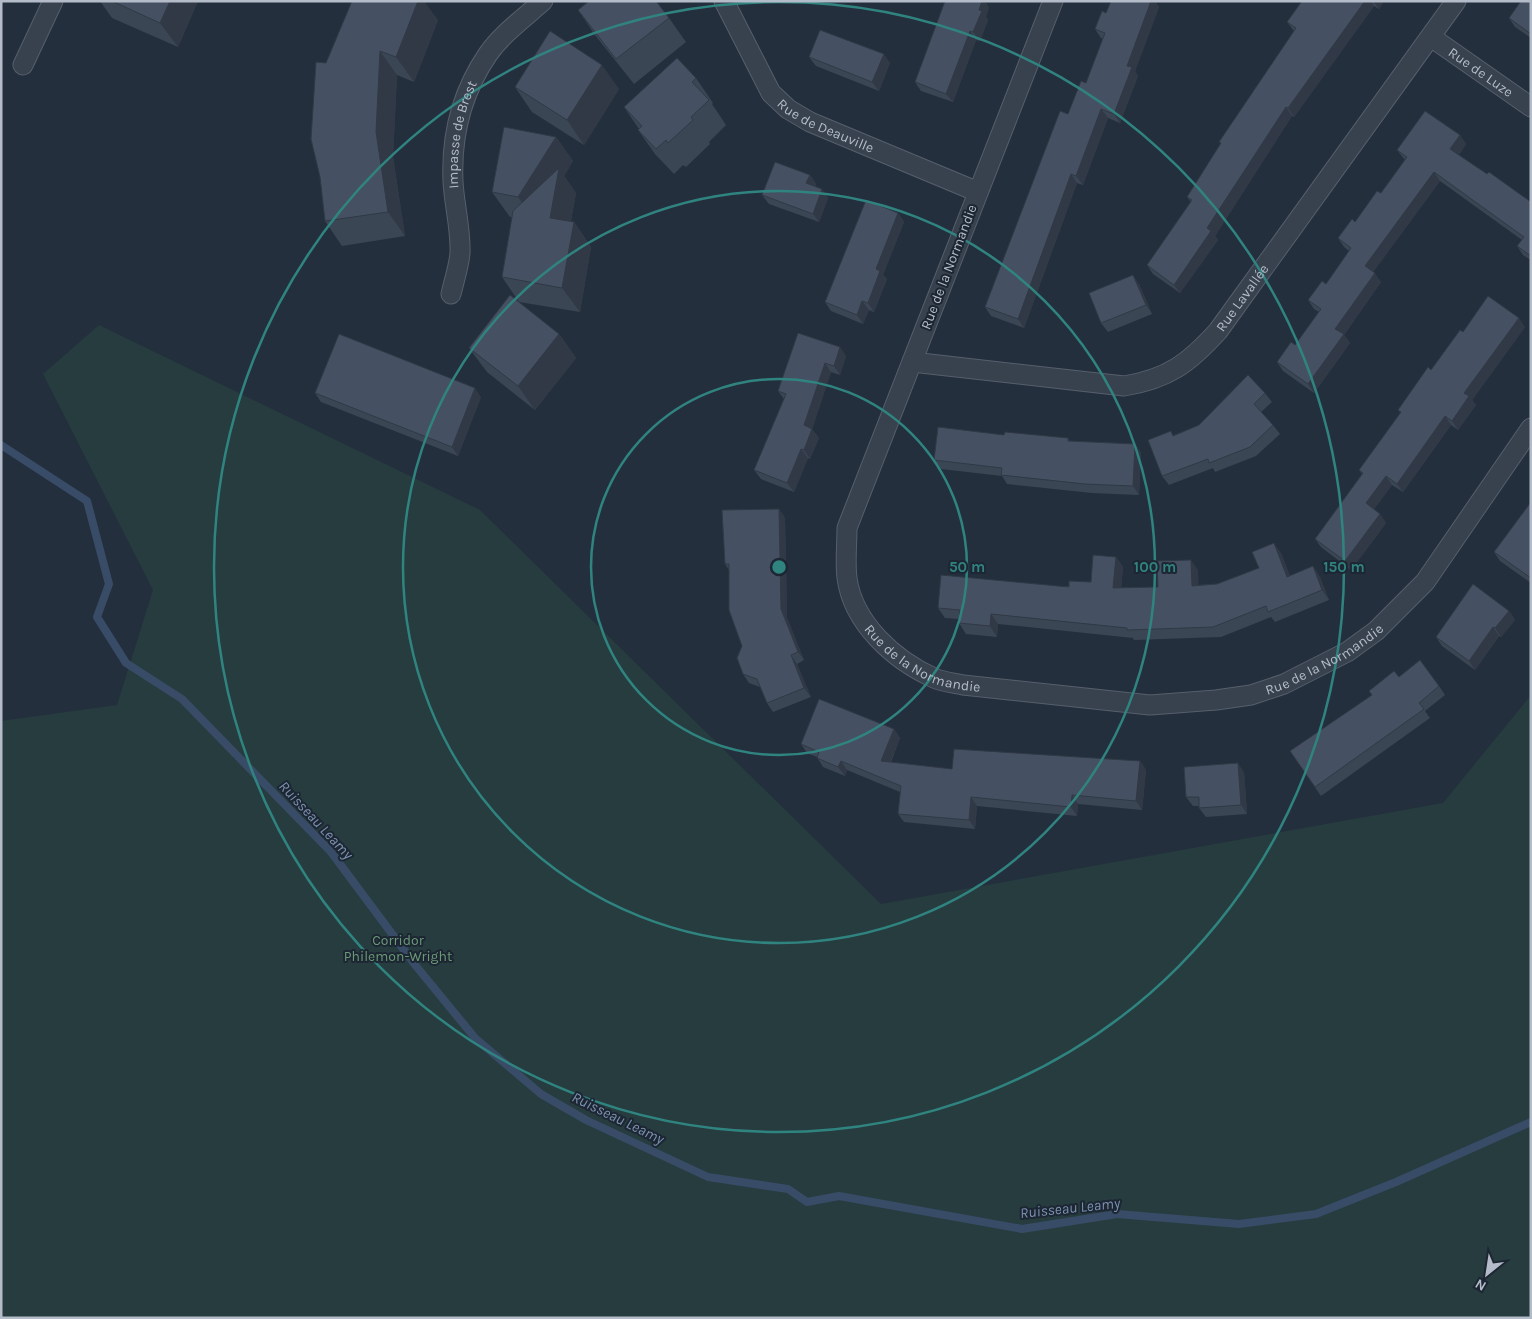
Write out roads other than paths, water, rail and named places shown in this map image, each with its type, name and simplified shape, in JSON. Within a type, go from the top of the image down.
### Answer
[{"type":"street","points":[[24,65],[53,1]]},
{"type":"street","name":"Impasse de Brest","points":[[451,294],[460,253],[453,181],[453,152],[460,113],[471,83],[489,53],[513,27],[543,1]]},
{"type":"street","name":"Rue de Deauville","points":[[724,1],[771,93],[788,109],[810,122],[978,192]]},
{"type":"street","name":"Rue de la Normandie","points":[[1054,1],[847,528],[847,578],[856,606],[869,628],[888,648],[910,665],[935,678],[983,687],[1150,705],[1216,700],[1251,695],[1293,680],[1347,652],[1376,631],[1425,582],[1531,428]]},
{"type":"street","name":"Rue Lavallée","points":[[912,362],[1124,386],[1150,382],[1174,371],[1198,353],[1218,331],[1456,1]]},
{"type":"street","name":"Rue de Luze","points":[[1431,37],[1531,107]]},
{"type":"waterway","name":"Ruisseau Leamy","points":[[1,445],[87,501],[109,584],[97,617],[126,663],[182,699],[331,852],[416,966],[475,1038],[541,1094],[586,1120],[708,1177],[788,1189],[807,1202],[839,1196],[1022,1229],[1117,1214],[1239,1224],[1316,1214],[1396,1182],[1531,1122]]},
{"type":"park label","name":"Corridor Philemon-Wright","points":[[398,948]]}]
